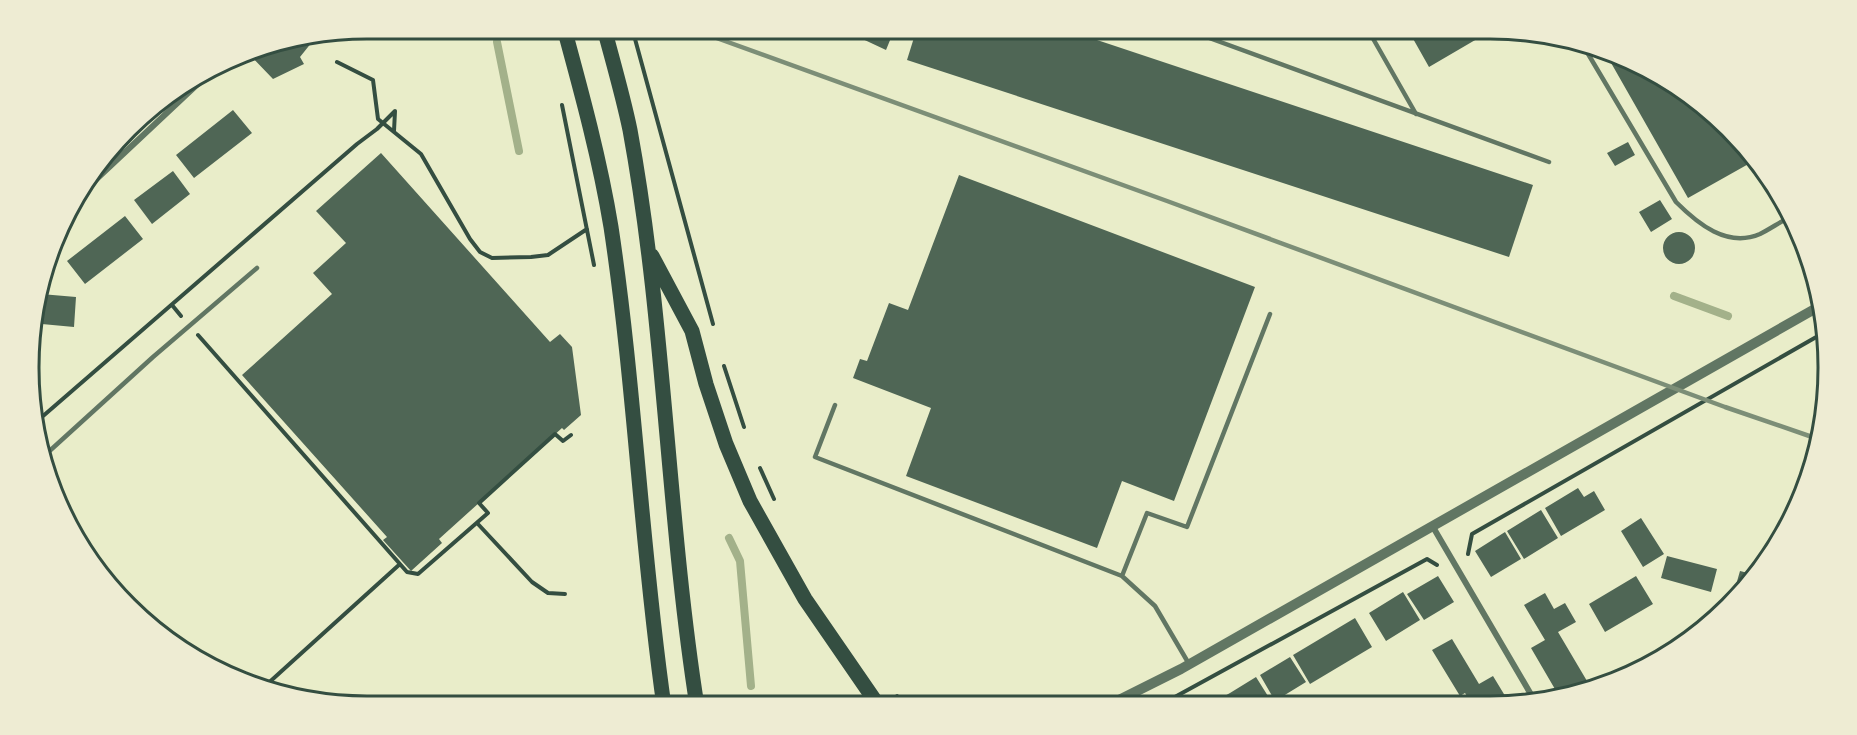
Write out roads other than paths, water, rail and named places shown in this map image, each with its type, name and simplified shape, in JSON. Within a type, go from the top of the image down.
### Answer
[{"type":"main road","points":[[567,39],[592,132],[611,226],[630,381],[640,501],[663,696]]},
{"type":"main road","points":[[607,39],[629,128],[647,248],[696,696]]},
{"type":"main road","points":[[647,248],[692,331],[706,384],[726,444],[750,501],[805,599],[872,696]]},
{"type":"street","points":[[104,172],[191,90]]},
{"type":"street","points":[[1126,696],[1190,664],[1813,310]]},
{"type":"street","points":[[1433,526],[1530,693]]},
{"type":"lane","points":[[1212,39],[1549,162]]},
{"type":"lane","points":[[1373,39],[1417,115]]},
{"type":"lane","points":[[1588,54],[1676,202],[1694,221],[1713,232],[1736,238],[1759,234],[1783,221]]},
{"type":"lane","points":[[50,451],[189,325],[257,268]]},
{"type":"lane","points":[[1122,576],[1147,513],[1187,527],[1270,314]]},
{"type":"lane","points":[[835,405],[815,457],[1122,576],[1155,606],[1190,664]]},
{"type":"waterway","points":[[497,42],[519,151]]},
{"type":"waterway","points":[[1674,296],[1728,316]]},
{"type":"waterway","points":[[729,538],[740,561],[751,686]]},
{"type":"railway","points":[[719,39],[1811,437]]}]
